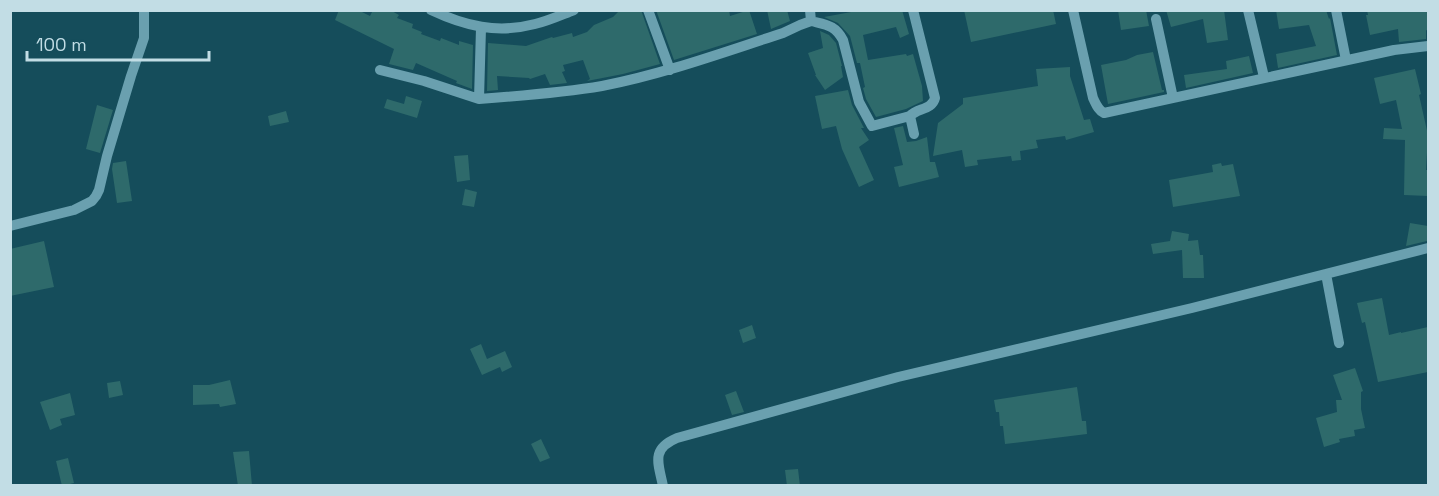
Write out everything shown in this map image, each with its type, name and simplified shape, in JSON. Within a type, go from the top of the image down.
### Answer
[{"type":"street","points":[[10,226],[74,210],[92,201],[96,196],[144,38],[144,10]]},
{"type":"street","points":[[431,10],[480,28],[504,29],[534,24],[574,10]]},
{"type":"street","points":[[648,10],[670,70]]},
{"type":"street","points":[[380,70],[424,81],[479,99],[562,92],[670,70],[783,33],[800,25],[811,16],[831,26],[843,40],[859,102],[872,126],[910,116],[914,111],[931,106],[934,102],[935,98],[913,10]]},
{"type":"street","points":[[1073,10],[1094,98],[1100,111],[1104,112],[1394,50],[1428,46]]},
{"type":"street","points":[[1248,10],[1264,77]]},
{"type":"street","points":[[1336,10],[1346,60]]},
{"type":"street","points":[[1156,19],[1173,98]]},
{"type":"street","points":[[479,99],[480,28]]},
{"type":"street","points":[[910,116],[914,134]]},
{"type":"street","points":[[663,486],[658,457],[660,450],[665,443],[677,438],[898,377],[1192,308],[1428,248]]},
{"type":"street","points":[[1326,274],[1339,344]]},
{"type":"building","points":[[339,10],[358,10],[370,16],[373,10],[390,10],[399,15],[397,18],[413,24],[412,28],[422,32],[421,34],[440,41],[441,38],[459,45],[459,41],[473,45],[472,89],[416,63],[413,70],[389,64],[394,49],[335,20]]},
{"type":"building","points":[[620,10],[641,10],[660,64],[587,81],[590,79],[583,60],[563,65],[565,71],[562,72],[567,83],[550,85],[545,74],[530,79],[497,76],[498,90],[487,91],[488,43],[526,46],[572,33],[573,37],[587,32],[594,25],[613,17]]},
{"type":"building","points":[[656,10],[729,10],[730,16],[749,10],[757,34],[674,60]]},
{"type":"building","points":[[767,10],[787,10],[790,21],[771,29]]},
{"type":"building","points":[[862,10],[902,10],[909,34],[900,38],[896,27],[863,35],[868,60],[913,54],[922,86],[923,101],[906,109],[876,117],[866,99],[860,63],[857,63],[850,36],[838,23],[824,17]]},
{"type":"building","points":[[964,10],[1053,10],[1056,24],[971,42]]},
{"type":"building","points":[[1118,10],[1146,10],[1149,26],[1121,30]]},
{"type":"building","points":[[1166,10],[1224,10],[1228,40],[1207,43],[1203,19],[1171,27]]},
{"type":"building","points":[[1276,10],[1326,10],[1330,18],[1337,55],[1278,68],[1276,54],[1316,46],[1309,25],[1279,29]]},
{"type":"building","points":[[1367,10],[1428,10],[1426,39],[1399,42],[1398,29],[1370,35]]},
{"type":"building","points":[[820,31],[829,35],[836,43],[843,77],[825,90],[815,75],[808,53],[823,48]]},
{"type":"building","points":[[1153,52],[1164,92],[1108,104],[1101,65]]},
{"type":"building","points":[[1249,56],[1253,73],[1186,88],[1184,75],[1227,69],[1226,61]]},
{"type":"building","points":[[1070,67],[1070,76],[1084,120],[1090,119],[1094,132],[1066,140],[1065,136],[1036,140],[1038,148],[1020,151],[1021,160],[1012,161],[1011,156],[977,160],[978,165],[965,167],[962,150],[933,156],[938,123],[963,104],[963,98],[1038,86],[1036,69]]},
{"type":"building","points":[[1415,69],[1428,135],[1426,170],[1428,170],[1428,196],[1404,195],[1405,140],[1383,139],[1384,128],[1402,129],[1396,100],[1380,104],[1374,78]]},
{"type":"building","points":[[848,90],[852,105],[864,128],[861,128],[869,140],[859,147],[874,180],[859,187],[842,149],[836,126],[822,129],[815,96]]},
{"type":"building","points":[[406,96],[422,101],[417,118],[384,108],[387,99],[404,104]]},
{"type":"building","points":[[97,105],[113,110],[100,153],[86,149]]},
{"type":"building","points":[[286,111],[289,122],[270,126],[268,116]]},
{"type":"building","points":[[903,126],[907,142],[927,137],[930,162],[935,162],[939,177],[899,187],[894,167],[903,165],[894,128]]},
{"type":"building","points":[[468,155],[470,180],[457,182],[454,156]]},
{"type":"building","points":[[126,161],[132,201],[117,203],[113,163]]},
{"type":"building","points":[[1221,163],[1222,166],[1233,164],[1240,196],[1173,207],[1169,180],[1213,172],[1212,165]]},
{"type":"building","points":[[465,189],[477,192],[474,207],[462,205]]},
{"type":"building","points":[[1410,223],[1428,226],[1427,241],[1406,246]]},
{"type":"building","points":[[1172,231],[1189,234],[1188,241],[1198,240],[1200,255],[1203,255],[1204,278],[1183,278],[1182,250],[1153,254],[1151,244],[1170,241]]},
{"type":"building","points":[[44,241],[54,287],[10,296],[10,249]]},
{"type":"building","points":[[1382,298],[1389,335],[1428,327],[1428,372],[1378,382],[1365,322],[1362,323],[1357,303]]},
{"type":"building","points":[[752,325],[756,338],[743,343],[739,330]]},
{"type":"building","points":[[481,344],[487,359],[505,351],[512,367],[502,372],[500,367],[482,375],[470,349]]},
{"type":"building","points":[[1355,368],[1363,391],[1361,392],[1361,409],[1365,428],[1354,430],[1355,436],[1339,439],[1340,442],[1324,447],[1316,418],[1337,412],[1336,400],[1342,400],[1333,375]]},
{"type":"building","points":[[230,380],[236,404],[220,407],[219,404],[193,405],[193,385],[209,385]]},
{"type":"building","points":[[120,381],[123,395],[109,398],[107,383]]},
{"type":"building","points":[[1077,387],[1082,421],[1086,421],[1087,434],[1005,444],[1003,426],[1000,426],[999,412],[996,412],[994,400]]},
{"type":"building","points":[[736,391],[744,412],[732,415],[725,395]]},
{"type":"building","points":[[70,393],[75,415],[60,419],[62,425],[50,430],[40,402]]},
{"type":"building","points":[[541,439],[550,458],[540,462],[531,444]]},
{"type":"building","points":[[249,451],[252,486],[238,486],[233,452]]},
{"type":"building","points":[[68,458],[74,483],[62,486],[56,461]]},
{"type":"building","points":[[798,469],[800,486],[787,486],[785,470]]}]
